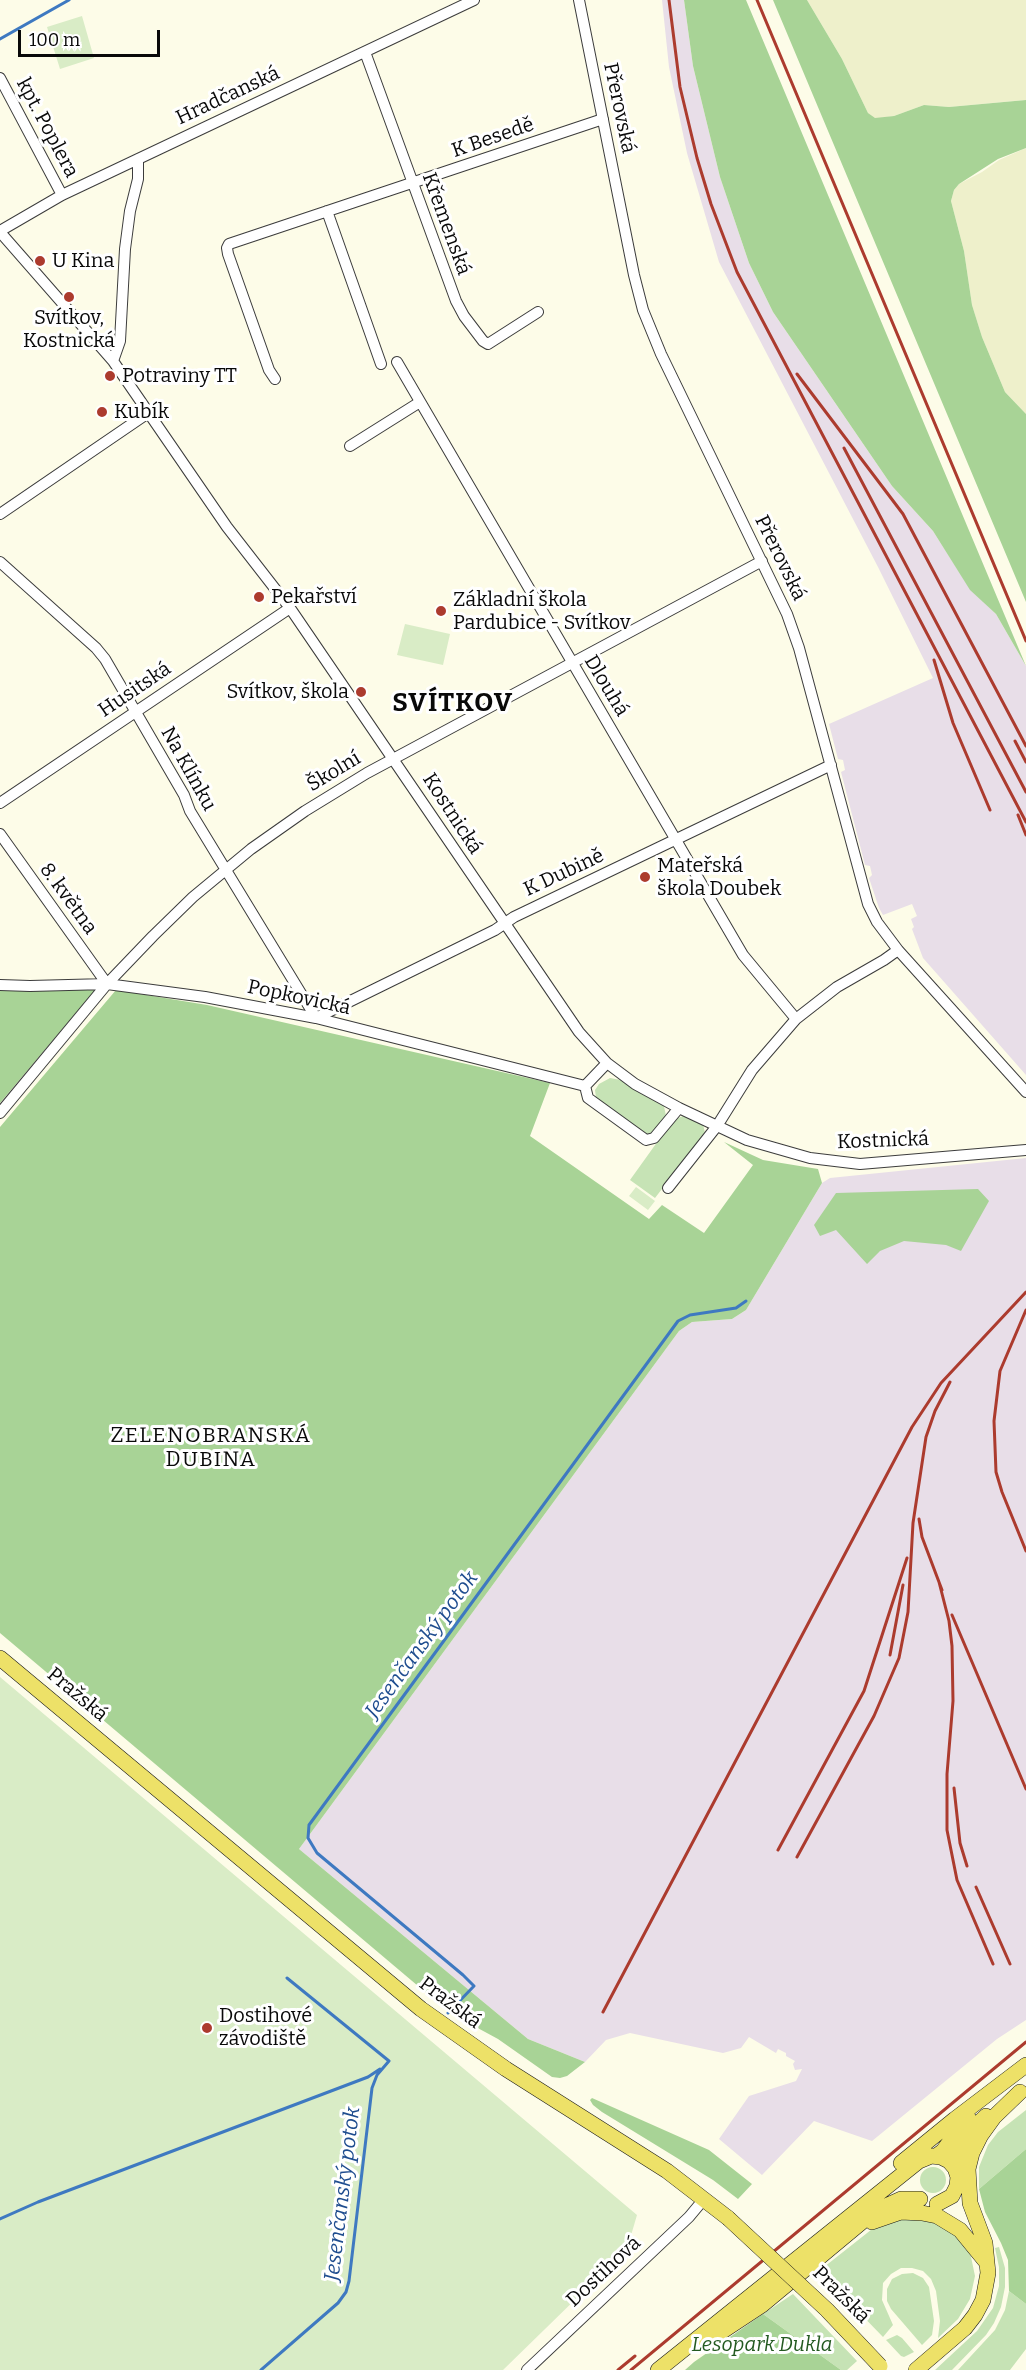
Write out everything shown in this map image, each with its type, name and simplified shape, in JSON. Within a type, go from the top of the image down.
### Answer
[{"type":"main road","name":"Pražská","points":[[0,1658],[421,2009],[506,2069],[658,2165],[728,2218],[827,2310],[882,2368]]},
{"type":"main road","points":[[658,2370],[922,2159],[936,2156],[943,2151],[967,2118],[1026,2065]]},
{"type":"main road","points":[[809,2249],[914,2152],[1026,2065]]},
{"type":"main road","points":[[937,2204],[948,2200],[955,2191],[958,2182],[956,2160],[958,2152],[972,2129],[1023,2089]]},
{"type":"main road","points":[[916,2370],[965,2328],[980,2308],[986,2292],[987,2264],[984,2236],[969,2195],[970,2162],[975,2145],[985,2129],[1023,2089]]},
{"type":"main road","points":[[936,2156],[949,2161],[957,2172]]},
{"type":"main road","points":[[915,2165],[910,2180],[913,2191],[920,2199]]},
{"type":"main road","points":[[955,2191],[960,2205],[980,2235],[987,2264]]},
{"type":"main road","points":[[666,2370],[756,2310],[884,2206],[901,2199],[920,2199],[947,2209],[962,2222],[979,2246],[987,2264]]},
{"type":"main road","points":[[838,2242],[886,2216],[901,2212],[922,2213],[937,2216],[955,2225],[976,2247],[987,2264]]},
{"type":"main road","points":[[925,2370],[935,2354]]},
{"type":"street","name":"Hradčanská","points":[[0,231],[62,195],[474,0]]},
{"type":"street","name":"Přerovská","points":[[579,0],[638,296],[666,365],[782,602],[794,634],[868,904],[877,922],[898,950],[1026,1092]]},
{"type":"street","name":"Křemenská","points":[[365,52],[456,301],[483,341],[490,343],[538,312]]},
{"type":"street","name":"kpt. Poplera","points":[[0,78],[62,195]]},
{"type":"street","name":"K Besedě","points":[[268,374],[227,246],[235,241],[413,184],[603,119]]},
{"type":"street","points":[[113,361],[120,341],[125,249],[130,211],[138,179],[138,159]]},
{"type":"street","points":[[327,212],[381,364]]},
{"type":"street","name":"Kostnická","points":[[0,231],[113,361],[226,527],[290,608],[579,1032],[607,1063],[635,1084],[678,1108],[765,1146],[791,1154],[860,1164],[1026,1150]]},
{"type":"street","name":"Dlouhá","points":[[397,362],[746,961],[796,1019]]},
{"type":"street","points":[[350,446],[366,442],[420,402]]},
{"type":"street","points":[[0,514],[148,413]]},
{"type":"street","name":"Školní","points":[[0,1113],[107,984],[172,916],[225,869],[305,811],[393,759],[762,561]]},
{"type":"street","name":"Na Klínku","points":[[0,562],[101,653],[184,795],[188,808],[316,1018]]},
{"type":"street","name":"Husitská","points":[[0,803],[290,608]]},
{"type":"street","name":"K Dubině","points":[[316,1018],[504,925],[514,917],[831,765]]},
{"type":"street","name":"8. května","points":[[0,834],[107,984]]},
{"type":"street","points":[[668,1188],[717,1126],[752,1070],[796,1019],[837,987],[898,950]]},
{"type":"street","name":"Popkovická","points":[[0,985],[107,984],[205,997],[316,1018],[585,1086]]},
{"type":"street","points":[[607,1063],[585,1086],[588,1098],[646,1140],[654,1138],[678,1108]]},
{"type":"street","name":"Dostihová","points":[[527,2370],[689,2217],[704,2199]]},
{"type":"shaded area","points":[[662,0],[684,0],[693,66],[720,177],[749,263],[773,312],[892,486],[933,531],[970,589],[996,614],[1026,666],[1026,1075],[923,958],[912,929],[914,927],[911,919],[917,916],[912,904],[883,915],[879,908],[869,878],[872,875],[870,866],[865,865],[841,772],[845,770],[843,760],[838,759],[829,724],[933,678],[878,567],[719,262],[687,153],[669,67]]},
{"type":"shaded area","points":[[1026,1158],[1026,2020],[997,2039],[872,2141],[814,2121],[762,2175],[719,2139],[749,2096],[796,2081],[802,2069],[795,2070],[793,2064],[795,2061],[786,2056],[786,2053],[778,2049],[776,2053],[749,2037],[741,2048],[723,2053],[630,2033],[606,2040],[585,2062],[528,2039],[299,1849],[679,1331],[692,1322],[732,1319],[746,1310],[822,1183],[830,1178]]},
{"type":"green space","points":[[684,0],[746,0],[1026,666],[996,614],[970,590],[933,531],[892,486],[773,312],[749,263],[720,177],[693,66]]},
{"type":"green space","points":[[773,0],[807,0],[842,59],[868,113],[875,118],[894,116],[924,105],[949,107],[1026,100],[1026,148],[998,159],[959,184],[954,190],[951,201],[964,251],[972,305],[982,337],[1005,392],[1026,414],[1026,602]]},
{"type":"green space","points":[[807,0],[1026,0],[1026,100],[949,107],[924,105],[894,116],[875,119],[868,113],[842,59]]},
{"type":"green space","points":[[82,16],[94,58],[60,69],[47,27]]},
{"type":"green space","points":[[1026,148],[1026,414],[1005,392],[982,337],[972,305],[964,251],[951,201],[954,190],[959,184],[999,160]]},
{"type":"green space","points":[[405,624],[450,634],[443,665],[397,655]]},
{"type":"green space","points":[[0,989],[96,989],[0,1103]]},
{"type":"green space","points":[[116,990],[207,1005],[550,1083],[530,1136],[649,1219],[662,1205],[704,1233],[753,1165],[724,1142],[763,1160],[818,1169],[822,1183],[746,1310],[732,1319],[692,1322],[679,1331],[299,1849],[528,2039],[585,2062],[567,2076],[552,2077],[498,2039],[450,2013],[0,1633],[0,1127]]},
{"type":"green space","points":[[610,1078],[621,1080],[664,1106],[666,1116],[654,1133],[647,1137],[596,1098],[595,1090],[599,1084]]},
{"type":"green space","points":[[683,1116],[703,1124],[705,1133],[655,1198],[630,1180],[673,1120]]},
{"type":"green space","points":[[636,1187],[655,1201],[648,1210],[629,1196]]},
{"type":"green space","points":[[978,1189],[989,1201],[961,1251],[946,1245],[904,1241],[880,1251],[867,1264],[836,1230],[820,1236],[814,1225],[836,1193]]},
{"type":"green space","name":"Dostihové závodiště","points":[[0,1677],[637,2215],[627,2249],[503,2370],[0,2370]]},
{"type":"green space","points":[[592,2098],[709,2150],[752,2184],[738,2199],[713,2180],[602,2112],[593,2105],[590,2100]]},
{"type":"green space","points":[[1026,2110],[1026,2149],[979,2189],[979,2167],[988,2145],[998,2132]]},
{"type":"green space","points":[[1026,2149],[1026,2304],[1009,2291],[1008,2260],[985,2212],[979,2189]]},
{"type":"green space","points":[[933,2167],[942,2171],[946,2180],[942,2189],[933,2193],[924,2189],[920,2180],[924,2171]]},
{"type":"green space","points":[[896,2217],[944,2222],[970,2252],[975,2276],[970,2299],[958,2319],[938,2338],[940,2321],[936,2291],[931,2279],[923,2271],[901,2268],[883,2283],[882,2300],[893,2325],[883,2337],[819,2271],[881,2222]]},
{"type":"green space","points":[[999,2247],[1005,2268],[1005,2287],[1001,2307],[994,2323],[986,2335],[952,2370],[935,2370],[977,2331],[993,2308],[999,2286],[999,2267],[995,2248]]},
{"type":"green space","points":[[913,2273],[923,2278],[929,2287],[934,2321],[932,2335],[922,2345],[891,2309],[887,2301],[887,2289],[892,2279],[902,2274]]},
{"type":"green space","points":[[1009,2291],[1026,2304],[1026,2349],[1010,2370],[958,2370],[995,2330],[1005,2310]]},
{"type":"green space","points":[[793,2294],[857,2361],[847,2370],[841,2370],[763,2314]]},
{"type":"green space","name":"Lesopark Dukla","points":[[763,2314],[841,2370],[685,2370],[694,2362]]},
{"type":"green space","points":[[897,2335],[914,2352],[904,2357],[901,2356],[886,2340]]},
{"type":"waterway","points":[[0,39],[69,0]]},
{"type":"waterway","name":"Jesenčanský potok","points":[[448,2013],[474,1986],[317,1853],[308,1838],[309,1825],[678,1321],[690,1315],[736,1308],[746,1301]]},
{"type":"waterway","name":"Jesenčanský potok","points":[[261,2370],[338,2303],[346,2292],[372,2088],[377,2075],[389,2061],[287,1978]]},
{"type":"waterway","points":[[0,2219],[38,2202],[368,2077],[380,2069]]},
{"type":"railway","points":[[669,0],[680,87],[697,158],[711,204],[737,272],[1026,822]]},
{"type":"railway","points":[[757,0],[1026,641]]},
{"type":"railway","points":[[797,374],[903,514],[1026,746]]},
{"type":"railway","points":[[844,448],[1026,792]]},
{"type":"railway","points":[[934,660],[953,723],[990,810]]},
{"type":"railway","points":[[1015,741],[1026,762]]},
{"type":"railway","points":[[1018,815],[1026,835]]},
{"type":"railway","points":[[603,2012],[912,1427],[941,1383],[1026,1292]]},
{"type":"railway","points":[[1026,1310],[1000,1371],[994,1421],[996,1472],[1026,1551]]},
{"type":"railway","points":[[797,1857],[874,1716],[899,1658],[908,1612],[913,1523],[926,1437],[935,1411],[950,1382]]},
{"type":"railway","points":[[919,1519],[922,1537],[942,1590]]},
{"type":"railway","points":[[778,1850],[864,1691],[907,1558]]},
{"type":"railway","points":[[939,1582],[949,1621],[952,1646],[953,1701],[947,1774],[947,1830],[957,1880],[993,1964]]},
{"type":"railway","points":[[890,1655],[903,1585]]},
{"type":"railway","points":[[952,1615],[1026,1789]]},
{"type":"railway","points":[[954,1788],[960,1843],[967,1866]]},
{"type":"railway","points":[[976,1887],[1010,1964]]},
{"type":"railway","points":[[631,2370],[1026,2042]]},
{"type":"railway","points":[[618,2370],[635,2356]]},
{"type":"place","name":"U Kina","points":[[40,261]]},
{"type":"place","name":"Svítkov, Kostnická","points":[[69,297]]},
{"type":"place","name":"Potraviny TT","points":[[110,376]]},
{"type":"place","name":"Kubík","points":[[102,412]]},
{"type":"place","name":"Pekařství","points":[[259,597]]},
{"type":"place","name":"Základní škola Pardubice - Svítkov","points":[[441,611]]},
{"type":"place","name":"Svítkov, škola","points":[[361,692]]},
{"type":"place","name":"Mateřská škola Doubek","points":[[645,877]]},
{"type":"place","name":"Dostihové závodiště","points":[[207,2028]]},
{"type":"district","name":"SVÍTKOV","points":[[453,704]]},
{"type":"district","name":"ZELENOBRANSKÁ DUBINA","points":[[211,1448]]}]
